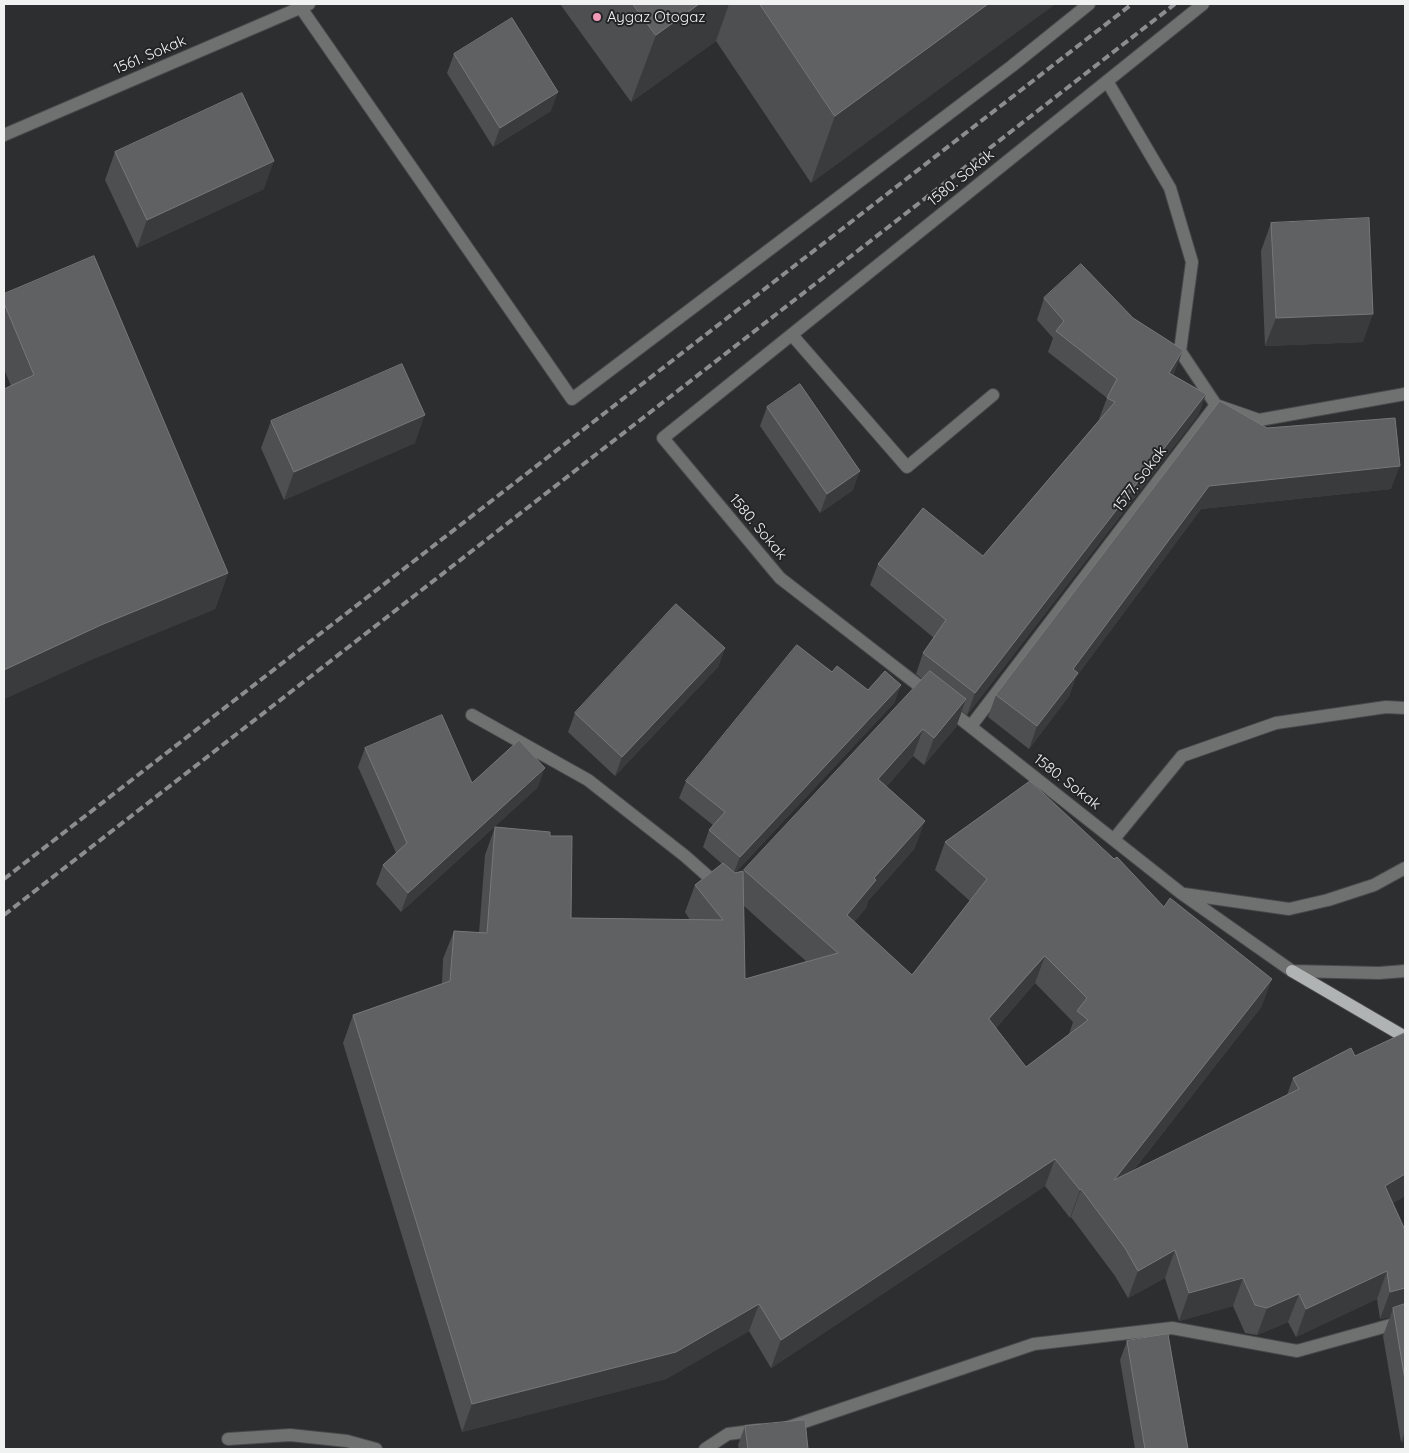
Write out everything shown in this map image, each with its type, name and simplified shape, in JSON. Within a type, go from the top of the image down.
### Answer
[{"type":"main road","points":[[1292,971],[1405,1037]]},
{"type":"street","points":[[305,6],[572,398],[1012,66],[1088,4]]},
{"type":"street","name":"1580. Sokak","points":[[1203,4],[662,438],[780,578],[917,691],[972,726],[1181,893],[1292,971]]},
{"type":"street","name":"1561. Sokak","points":[[4,135],[305,6]]},
{"type":"street","points":[[1107,81],[1170,188],[1192,262],[1180,351],[1216,405],[1260,420],[1405,394]]},
{"type":"street","points":[[792,335],[907,467],[993,395]]},
{"type":"street","name":"1577. Sokak","points":[[972,726],[1216,405]]},
{"type":"street","points":[[1114,839],[1182,756],[1276,723],[1386,707],[1405,708]]},
{"type":"street","points":[[472,715],[588,780],[685,856],[727,893],[734,886]]},
{"type":"street","points":[[1181,893],[1288,909],[1328,900],[1374,885],[1405,868]]},
{"type":"street","points":[[1292,971],[1379,973],[1405,971]]},
{"type":"street","points":[[705,1449],[728,1434],[797,1426],[1034,1344],[1172,1328],[1297,1351],[1405,1321]]},
{"type":"street","points":[[228,1440],[290,1435],[346,1441],[376,1449]]},
{"type":"building","points":[[633,4],[699,4],[656,35]]},
{"type":"building","points":[[760,4],[988,4],[835,116]]},
{"type":"building","points":[[512,18],[558,92],[500,128],[454,54]]},
{"type":"building","points":[[242,93],[274,161],[147,220],[115,152]]},
{"type":"building","points":[[1369,218],[1373,314],[1276,318],[1271,223]]},
{"type":"building","points":[[94,256],[228,573],[101,625],[4,670],[4,389],[34,375],[4,303],[4,294]]},
{"type":"building","points":[[1081,264],[1133,318],[1183,350],[1169,373],[1206,394],[975,693],[923,653],[946,620],[878,564],[923,508],[983,556],[1115,402],[1107,398],[1117,379],[1056,331],[1064,321],[1044,298]]},
{"type":"building","points":[[402,364],[425,415],[294,472],[271,421]]},
{"type":"building","points":[[800,384],[860,471],[827,494],[767,407]]},
{"type":"building","points":[[1220,401],[1267,428],[1395,418],[1400,466],[1209,486],[1073,669],[1078,673],[1037,726],[996,695]]},
{"type":"building","points":[[676,604],[725,648],[622,757],[575,713]]},
{"type":"building","points":[[797,645],[832,672],[837,666],[868,690],[885,671],[901,685],[740,857],[709,830],[725,812],[686,781]]},
{"type":"building","points":[[930,671],[966,699],[934,738],[923,729],[878,779],[925,821],[874,878],[876,880],[847,915],[912,975],[987,879],[945,842],[1030,781],[1114,859],[1117,857],[1164,907],[1170,898],[1272,979],[1114,1180],[1299,1089],[1293,1078],[1351,1048],[1355,1056],[1404,1033],[1405,1174],[1385,1186],[1405,1230],[1405,1288],[1390,1292],[1387,1271],[1306,1309],[1299,1294],[1267,1308],[1255,1305],[1243,1278],[1189,1293],[1175,1250],[1138,1271],[1125,1248],[1081,1189],[1055,1159],[781,1340],[759,1304],[676,1352],[472,1404],[353,1015],[450,981],[454,931],[487,933],[495,827],[550,832],[550,836],[572,836],[571,918],[723,920],[695,885],[723,863],[735,873],[743,871],[745,979],[838,953],[744,870]],"holes":[[[1045,956],[1087,998],[1077,1011],[1088,1020],[1026,1067],[989,1019]]]},
{"type":"building","points":[[442,715],[472,783],[519,740],[545,768],[408,893],[383,865],[407,843],[365,748]]},
{"type":"building","points":[[1405,1304],[1405,1380],[1393,1308]]},
{"type":"building","points":[[1168,1334],[1188,1449],[1145,1449],[1127,1341]]},
{"type":"building","points":[[805,1420],[808,1449],[748,1449],[745,1426]]},
{"type":"railway","points":[[4,879],[1132,4]]},
{"type":"railway","points":[[4,915],[1175,4]]},
{"type":"place","name":"Aygaz Otogaz","points":[[597,17]]}]
